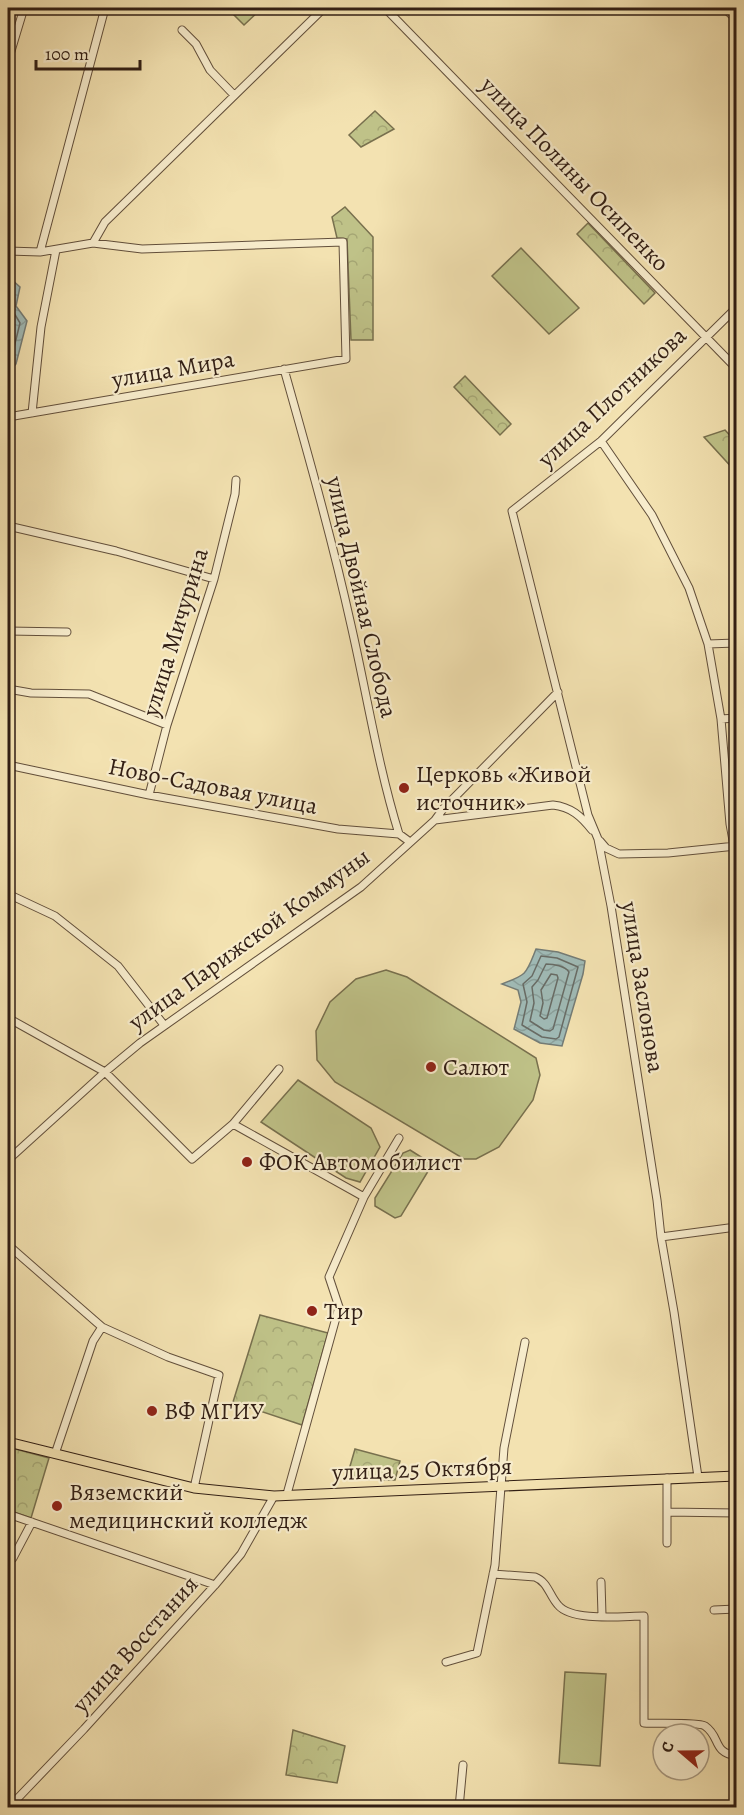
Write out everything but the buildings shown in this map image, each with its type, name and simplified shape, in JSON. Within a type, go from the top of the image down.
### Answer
[{"type":"main road","name":"улица 25 Октября","points":[[8,1442],[194,1488],[274,1496],[736,1476]]},
{"type":"street","points":[[8,61],[24,8]]},
{"type":"street","points":[[40,252],[105,8]]},
{"type":"street","points":[[8,251],[40,252],[93,243],[105,222],[324,8]]},
{"type":"street","name":"улица Полины Осипенко","points":[[386,8],[736,368]]},
{"type":"street","points":[[724,8],[736,20]]},
{"type":"street","points":[[182,30],[196,44],[210,70],[234,95]]},
{"type":"street","name":"улица Мира","points":[[8,417],[346,359],[343,242],[142,249],[93,243]]},
{"type":"street","points":[[32,413],[41,327],[56,250]]},
{"type":"street","name":"улица Плотникова","points":[[512,511],[601,441],[736,308]]},
{"type":"street","name":"улица Двойная Слобода","points":[[284,369],[324,511],[351,623],[389,802],[399,834]]},
{"type":"street","points":[[435,820],[564,806],[577,813],[606,848],[619,854],[668,853],[735,846],[730,824],[721,719],[708,645],[689,588],[652,515],[601,441]]},
{"type":"street","name":"улица Мичурина","points":[[149,795],[167,724],[214,579],[236,480]]},
{"type":"street","name":"улица Заслонова","points":[[512,511],[588,815],[598,839],[623,981],[698,1477]]},
{"type":"street","points":[[8,526],[116,551],[214,579]]},
{"type":"street","points":[[8,632],[67,632]]},
{"type":"street","points":[[708,645],[736,643]]},
{"type":"street","points":[[8,689],[31,693],[89,694],[167,724]]},
{"type":"street","name":"улица Парижской Коммуны","points":[[8,1160],[105,1072],[164,1025],[361,887],[435,820],[443,809],[558,693]]},
{"type":"street","points":[[721,719],[736,718]]},
{"type":"street","name":"Ново-Садовая улица","points":[[8,765],[149,795],[338,829],[399,834]]},
{"type":"street","points":[[399,834],[410,842]]},
{"type":"street","points":[[8,894],[55,916],[118,966],[164,1025]]},
{"type":"street","points":[[8,1018],[105,1072],[192,1159],[233,1124],[279,1069]]},
{"type":"street","points":[[233,1124],[364,1197]]},
{"type":"street","points":[[287,1494],[339,1307],[329,1277],[364,1197],[399,1138]]},
{"type":"street","points":[[661,1237],[736,1227]]},
{"type":"street","points":[[8,1245],[102,1327],[219,1375],[194,1488]]},
{"type":"street","points":[[55,1454],[93,1341],[102,1327]]},
{"type":"street","points":[[446,1662],[477,1653],[493,1574],[504,1448],[525,1342]]},
{"type":"street","points":[[667,1478],[667,1542]]},
{"type":"street","name":"улица Восстания","points":[[8,1806],[84,1730],[215,1586],[241,1554],[274,1496]]},
{"type":"street","points":[[667,1512],[736,1513]]},
{"type":"street","points":[[8,1514],[215,1586]]},
{"type":"street","points":[[8,1563],[32,1522]]},
{"type":"street","points":[[493,1574],[535,1576],[541,1579],[566,1613],[644,1616],[644,1722],[702,1724],[712,1733],[718,1748],[736,1756]]},
{"type":"street","points":[[601,1582],[602,1616]]},
{"type":"street","points":[[714,1610],[736,1609]]},
{"type":"street","points":[[459,1808],[464,1765]]},
{"type":"street","points":[[718,1808],[736,1807]]},
{"type":"green space","points":[[236,8],[262,8],[244,25],[231,12]]},
{"type":"green space","points":[[375,111],[394,129],[361,147],[349,135]]},
{"type":"green space","points":[[345,207],[373,237],[373,340],[351,340],[347,239],[337,238],[332,217]]},
{"type":"green space","points":[[588,223],[655,293],[644,304],[577,234]]},
{"type":"green space","points":[[521,248],[579,308],[549,334],[492,276]]},
{"type":"green space","points":[[465,376],[511,424],[500,435],[454,387]]},
{"type":"green space","points":[[725,430],[736,442],[736,472],[704,437]]},
{"type":"green space","name":"Салют","points":[[386,970],[407,977],[536,1058],[540,1075],[533,1100],[499,1147],[476,1159],[464,1159],[335,1082],[317,1060],[316,1031],[330,1002],[356,979]]},
{"type":"green space","points":[[298,1080],[371,1128],[380,1147],[360,1182],[346,1178],[261,1122]]},
{"type":"green space","points":[[410,1150],[429,1162],[430,1168],[401,1216],[395,1218],[375,1206],[375,1198],[403,1153]]},
{"type":"green space","points":[[260,1315],[328,1333],[302,1425],[233,1402]]},
{"type":"green space","points":[[8,1447],[49,1458],[31,1518],[8,1510]]},
{"type":"green space","points":[[355,1449],[400,1461],[395,1480],[346,1480]]},
{"type":"green space","points":[[565,1672],[606,1674],[600,1766],[559,1763]]},
{"type":"green space","points":[[293,1730],[345,1746],[337,1783],[286,1775]]},
{"type":"water","points":[[8,279],[20,287],[16,306],[27,321],[16,364],[8,373]]},
{"type":"water","points":[[536,949],[558,952],[585,961],[562,1046],[540,1043],[514,1029],[521,1002],[518,990],[502,984],[525,972]]},
{"type":"place","name":"Церковь «Живой источник»","points":[[404,788]]},
{"type":"place","name":"Салют","points":[[431,1067]]},
{"type":"place","name":"ФОК Автомобилист","points":[[247,1162]]},
{"type":"place","name":"Тир","points":[[312,1311]]},
{"type":"place","name":"ВФ МГИУ","points":[[152,1411]]},
{"type":"place","name":"Вяземский медицинский колледж","points":[[57,1506]]}]
